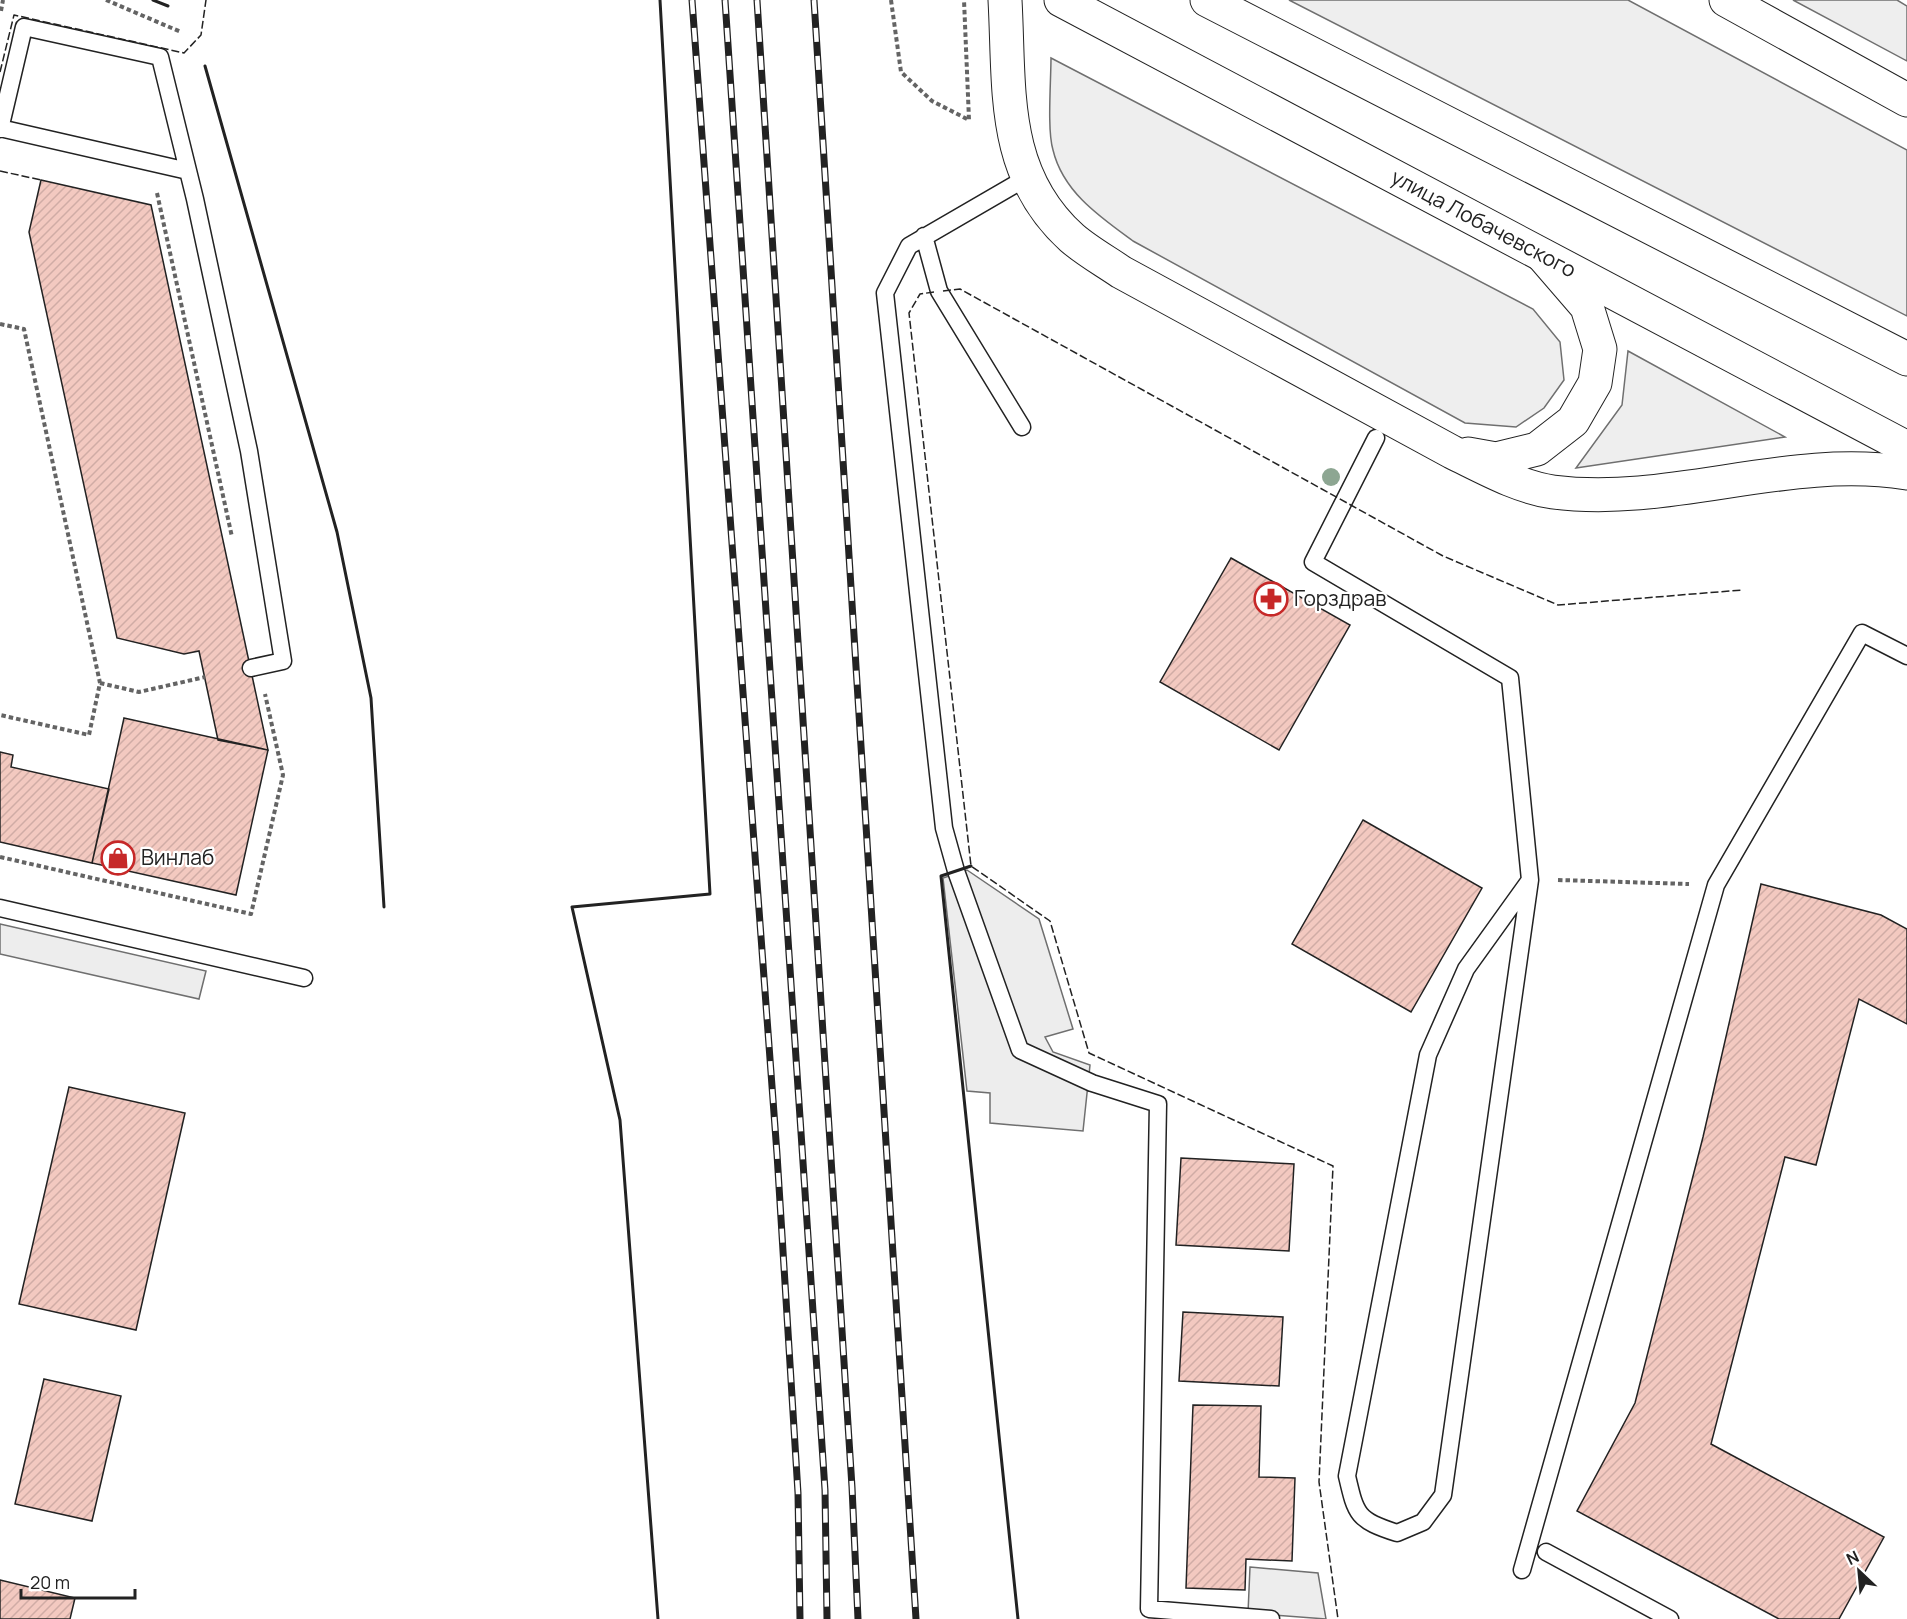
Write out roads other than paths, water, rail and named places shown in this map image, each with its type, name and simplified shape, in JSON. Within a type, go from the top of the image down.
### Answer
[{"type":"main road","points":[[1005,0],[1014,139],[1026,178],[1044,208],[1073,239],[1122,272],[1452,452],[1502,476],[1551,492],[1617,496],[1818,468],[1886,470],[1907,473]]},
{"type":"main road","name":"улица Лобачевского","points":[[1061,0],[1907,448]]},
{"type":"main road","points":[[1207,0],[1907,359]]},
{"type":"main road","points":[[1726,0],[1907,100]]},
{"type":"main road","points":[[1452,452],[1496,459],[1537,449],[1573,421],[1595,383],[1600,349],[1587,306],[1542,256]]},
{"type":"lane","points":[[188,171],[0,129],[24,27],[160,57],[188,171],[249,450],[283,661],[255,667]]},
{"type":"lane","points":[[1026,178],[909,246],[885,293],[944,828],[956,871],[1020,1050],[1092,1083],[1158,1104],[1149,1610],[1271,1619]]},
{"type":"lane","points":[[924,236],[939,291],[1022,427]]},
{"type":"lane","points":[[1376,438],[1313,562],[1510,678],[1530,880],[1443,1495],[1423,1522],[1397,1533],[1370,1524],[1355,1509],[1347,1476],[1428,1054],[1466,969],[1530,880]]},
{"type":"lane","points":[[1522,1570],[1716,885],[1863,633],[1907,656]]},
{"type":"lane","points":[[0,908],[304,978]]},
{"type":"lane","points":[[1546,1552],[1670,1619]]},
{"type":"railway","points":[[692,0],[777,1154],[798,1493],[800,1619]]},
{"type":"railway","points":[[725,0],[825,1490],[827,1619]]},
{"type":"railway","points":[[757,0],[852,1487],[858,1619]]},
{"type":"railway","points":[[814,0],[916,1619]]},
{"type":"place","name":"Горздрав","points":[[1271,599]]},
{"type":"place","name":"Винлаб","points":[[118,858]]}]
